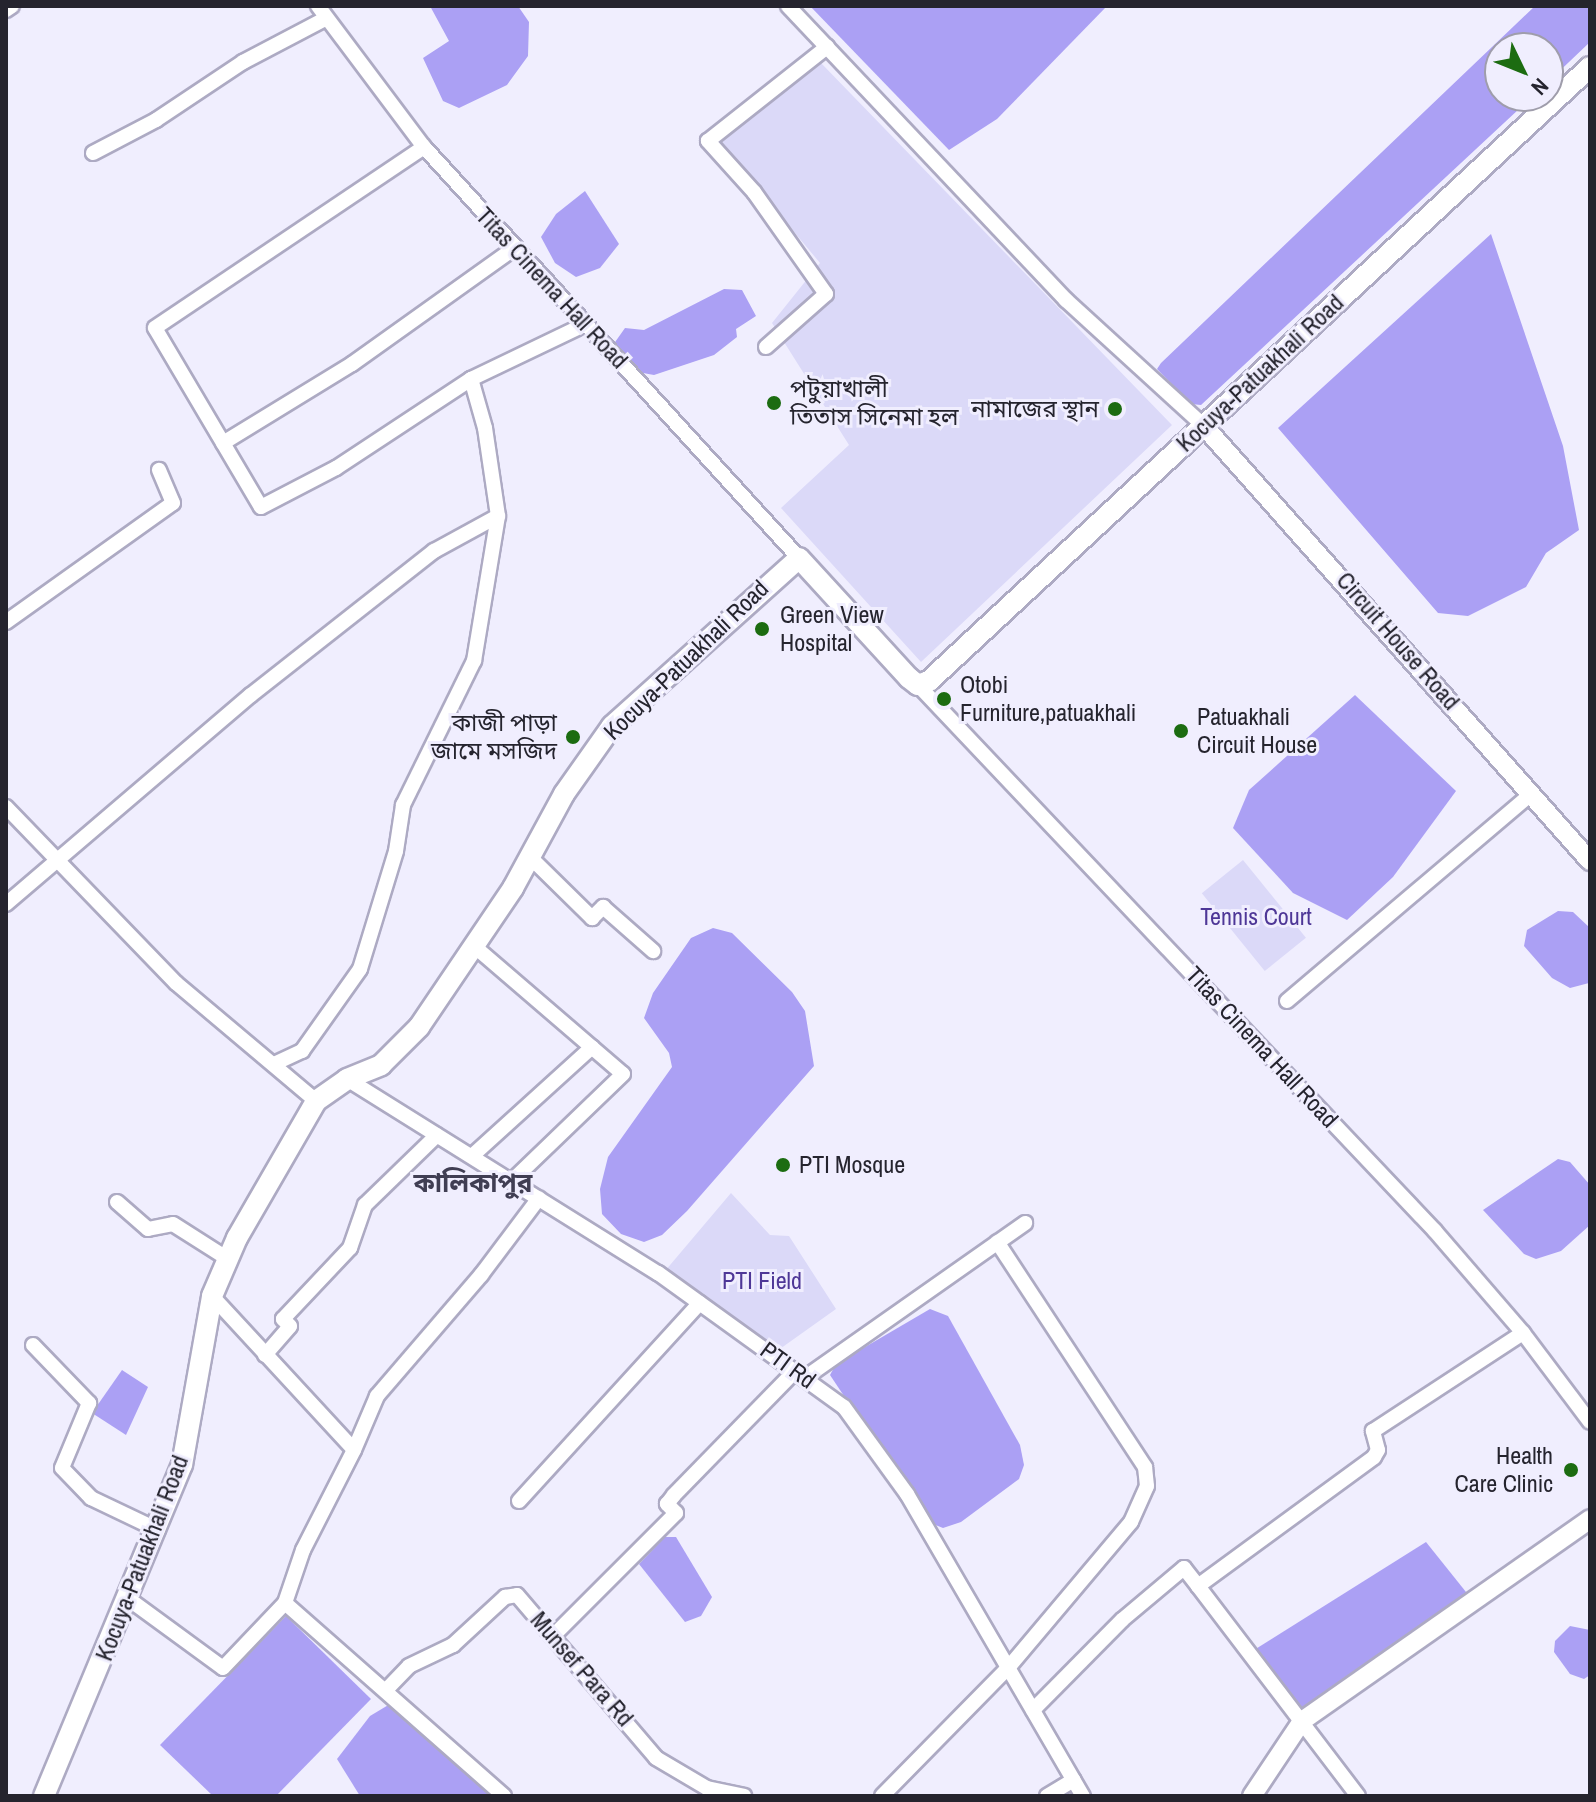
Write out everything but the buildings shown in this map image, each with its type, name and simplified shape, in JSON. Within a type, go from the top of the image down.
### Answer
[{"type":"main road","name":"Kocuya-Patuakhali Road","points":[[918,685],[942,670],[1590,67]]},
{"type":"main road","name":"Kocuya-Patuakhali Road","points":[[44,1796],[130,1600],[182,1465],[212,1296],[228,1259],[316,1101],[347,1079],[381,1065],[403,1045],[474,946],[531,858],[564,794],[612,726],[799,558]]},
{"type":"main road","points":[[799,558],[918,685]]},
{"type":"street","points":[[6,10],[12,6]]},
{"type":"street","points":[[788,6],[1066,300],[1203,425]]},
{"type":"street","points":[[93,153],[322,12]]},
{"type":"street","name":"Titas Cinema Hall Road","points":[[322,12],[424,147],[513,249],[586,324],[799,558]]},
{"type":"street","points":[[766,347],[826,294],[754,192],[708,141],[827,47]]},
{"type":"street","points":[[424,147],[155,328],[261,507],[336,468],[471,379],[586,324]]},
{"type":"street","points":[[223,443],[352,364],[513,249]]},
{"type":"street","points":[[276,1063],[302,1051],[360,969],[396,851],[403,805],[474,661],[498,516],[485,428],[471,379]]},
{"type":"street","name":"Circuit House Road","points":[[1203,425],[1590,861]]},
{"type":"street","points":[[6,622],[173,503],[159,470]]},
{"type":"street","points":[[6,904],[251,695],[434,551],[498,516]]},
{"type":"street","name":"Titas Cinema Hall Road","points":[[918,685],[1393,1186],[1523,1333],[1590,1422]]},
{"type":"street","points":[[1287,1001],[1531,794]]},
{"type":"street","points":[[6,807],[176,983],[232,1034],[276,1063],[316,1101]]},
{"type":"street","points":[[531,858],[592,918],[603,907],[653,951]]},
{"type":"street","points":[[474,946],[623,1074],[512,1181]]},
{"type":"street","points":[[472,1156],[592,1047]]},
{"type":"street","name":"PTI Rd","points":[[347,1079],[700,1303],[844,1407],[907,1494],[1083,1796]]},
{"type":"street","points":[[265,1355],[290,1326],[283,1319],[350,1248],[365,1205],[437,1135]]},
{"type":"street","points":[[130,1600],[223,1668],[285,1603],[303,1550],[354,1450],[377,1396],[481,1275],[539,1198]]},
{"type":"street","points":[[117,1202],[148,1229],[173,1224],[228,1259]]},
{"type":"street","points":[[553,1636],[676,1513],[667,1504],[674,1495],[801,1373],[1025,1223]]},
{"type":"street","points":[[882,1796],[1008,1668],[1131,1522],[1147,1486],[1145,1467],[997,1242]]},
{"type":"street","points":[[212,1296],[354,1450]]},
{"type":"street","points":[[519,1501],[700,1303]]},
{"type":"street","points":[[1198,1586],[1374,1457],[1378,1450],[1373,1431],[1523,1333]]},
{"type":"street","points":[[33,1345],[89,1403],[62,1468],[91,1498],[158,1530]]},
{"type":"street","points":[[1252,1796],[1302,1721],[1590,1519]]},
{"type":"street","points":[[1033,1710],[1122,1620],[1184,1568],[1358,1796]]},
{"type":"street","name":"Munsef Para Rd","points":[[388,1688],[409,1666],[453,1645],[505,1597],[517,1595],[656,1758],[682,1777],[744,1796]]},
{"type":"street","points":[[285,1603],[388,1688],[504,1796]]},
{"type":"street","points":[[1047,1796],[1074,1780]]},
{"type":"green space","points":[[821,63],[1172,425],[921,662],[781,508],[849,445],[772,323],[820,263],[720,143]]},
{"type":"green space","name":"Tennis Court","points":[[1243,860],[1306,938],[1265,971],[1202,893]]},
{"type":"green space","name":"PTI Field","points":[[731,1193],[770,1235],[789,1236],[836,1309],[777,1351],[665,1271]]},
{"type":"shaded area","points":[[430,6],[518,6],[529,22],[528,56],[507,85],[459,108],[443,101],[423,58],[449,41]]},
{"type":"shaded area","points":[[810,6],[1107,6],[997,119],[949,150]]},
{"type":"shaded area","points":[[1535,6],[1590,6],[1590,42],[1564,67],[1564,32],[1508,32]]},
{"type":"shaded area","points":[[1484,55],[1484,112],[1516,112],[1201,405],[1191,404],[1157,369]]},
{"type":"shaded area","points":[[585,191],[619,244],[600,268],[576,277],[555,263],[541,237],[556,214]]},
{"type":"shaded area","points":[[1491,234],[1563,446],[1579,530],[1546,553],[1526,587],[1468,616],[1438,613],[1278,428]]},
{"type":"shaded area","points":[[724,289],[742,290],[756,316],[736,329],[737,337],[714,355],[654,375],[643,373],[613,345],[625,328],[644,330]]},
{"type":"shaded area","points":[[1355,695],[1456,791],[1393,877],[1347,920],[1293,893],[1233,828],[1249,790]]},
{"type":"shaded area","points":[[1558,911],[1573,912],[1590,928],[1589,983],[1570,988],[1552,978],[1524,946],[1527,930]]},
{"type":"shaded area","points":[[713,928],[732,933],[792,992],[805,1011],[814,1066],[687,1211],[662,1235],[644,1242],[621,1234],[602,1214],[600,1189],[608,1157],[672,1067],[669,1053],[644,1018],[653,993],[691,938]]},
{"type":"shaded area","points":[[1558,1159],[1570,1162],[1590,1185],[1590,1225],[1561,1251],[1536,1259],[1524,1254],[1483,1210]]},
{"type":"shaded area","points":[[930,1309],[948,1316],[1020,1445],[1024,1465],[1019,1479],[961,1522],[943,1528],[928,1522],[830,1375],[836,1364]]},
{"type":"shaded area","points":[[122,1370],[148,1387],[126,1435],[92,1413]]},
{"type":"shaded area","points":[[665,1537],[676,1537],[712,1597],[701,1616],[685,1622],[639,1564]]},
{"type":"shaded area","points":[[1426,1542],[1470,1597],[1303,1712],[1254,1650]]},
{"type":"shaded area","points":[[286,1616],[371,1699],[276,1796],[213,1796],[160,1745]]},
{"type":"shaded area","points":[[1570,1626],[1590,1630],[1590,1675],[1584,1679],[1570,1674],[1554,1652],[1555,1641]]},
{"type":"shaded area","points":[[390,1704],[496,1796],[360,1796],[337,1759],[370,1716]]},
{"type":"place","name":"পটুয়াখালী তিতাস সিনেমা হল","points":[[774,403]]},
{"type":"place","name":"নামাজের স্থান","points":[[1115,409]]},
{"type":"place","name":"Green View Hospital","points":[[762,629]]},
{"type":"place","name":"Otobi Furniture,patuakhali","points":[[944,699]]},
{"type":"place","name":"Patuakhali Circuit House","points":[[1181,731]]},
{"type":"place","name":"কাজী পাড়া জামে মসজিদ","points":[[573,737]]},
{"type":"place","name":"PTI Mosque","points":[[783,1165]]},
{"type":"place","name":"Health Care Clinic","points":[[1571,1470]]},
{"type":"district","name":"কালিকাপুর","points":[[473,1183]]}]
